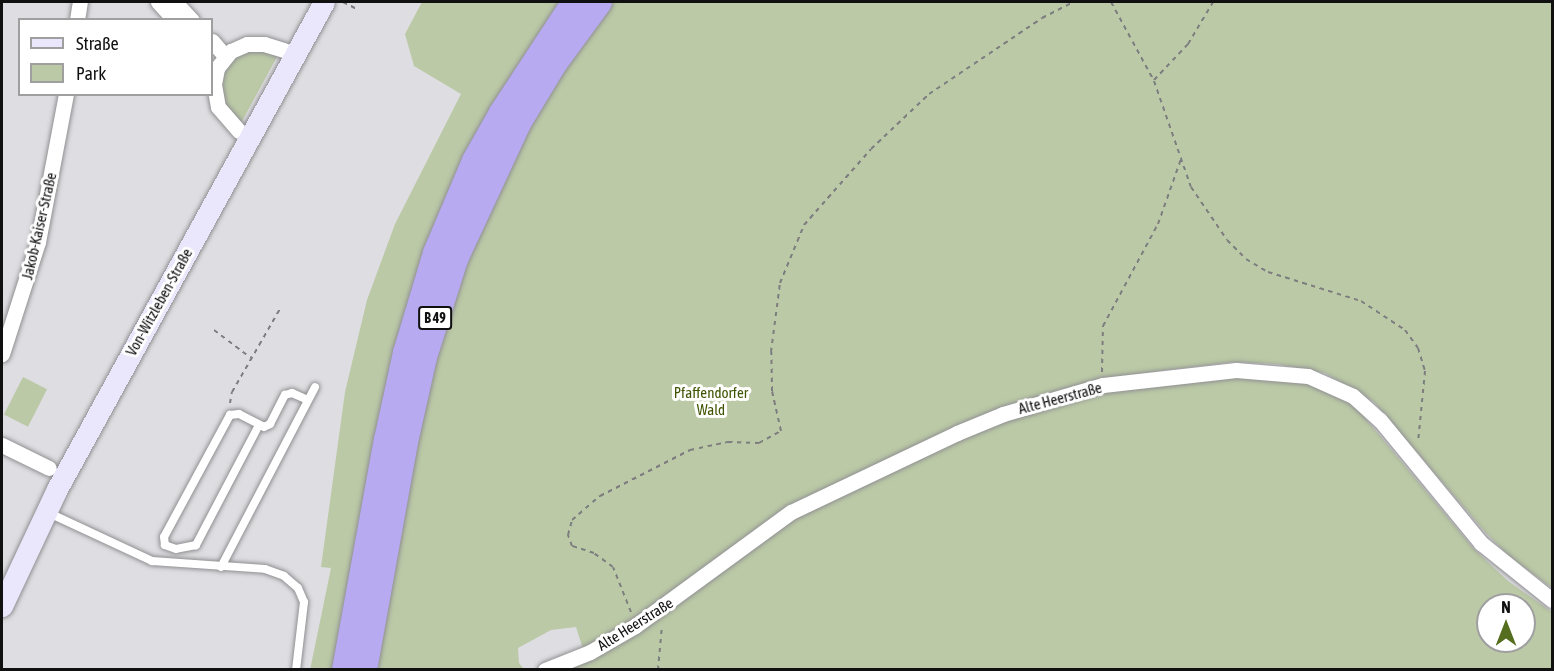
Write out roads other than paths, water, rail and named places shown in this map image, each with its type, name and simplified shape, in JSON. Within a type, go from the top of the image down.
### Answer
[{"type":"highway","name":"B 49","points":[[345,669],[387,440],[406,353],[433,264],[491,132],[540,50],[575,2]]},
{"type":"highway","name":"B 49","points":[[364,669],[405,442],[424,357],[455,259],[518,123],[555,62],[600,2]]},
{"type":"street","points":[[77,18],[80,2]]},
{"type":"street","points":[[158,2],[173,18]]},
{"type":"street","points":[[175,2],[190,18]]},
{"type":"street","name":"Von-Witzleben-Straße","points":[[2,606],[46,512],[324,2]]},
{"type":"street","points":[[218,62],[238,47],[255,43],[284,50]]},
{"type":"street","points":[[213,44],[218,62],[214,84],[218,107],[239,131]]},
{"type":"street","name":"Jakob-Kaiser-Straße","points":[[2,354],[38,242],[66,96]]},
{"type":"street","name":"Alte Heerstraße","points":[[544,669],[590,652],[635,626],[662,609],[764,530],[818,498],[993,418],[1102,385],[1236,370],[1308,376],[1353,396],[1380,420],[1481,543],[1552,600]]},
{"type":"street","points":[[2,445],[49,468]]},
{"type":"lane","points":[[221,567],[315,387]]},
{"type":"lane","points":[[259,425],[196,545],[176,549],[165,545],[164,537],[227,418],[239,414],[259,425],[270,424],[287,393],[308,400]]},
{"type":"lane","points":[[46,512],[142,558],[275,571],[298,588],[304,606],[296,669]]},
{"type":"park label","name":"Pfaffendorfer Wald","points":[[711,400]]}]
